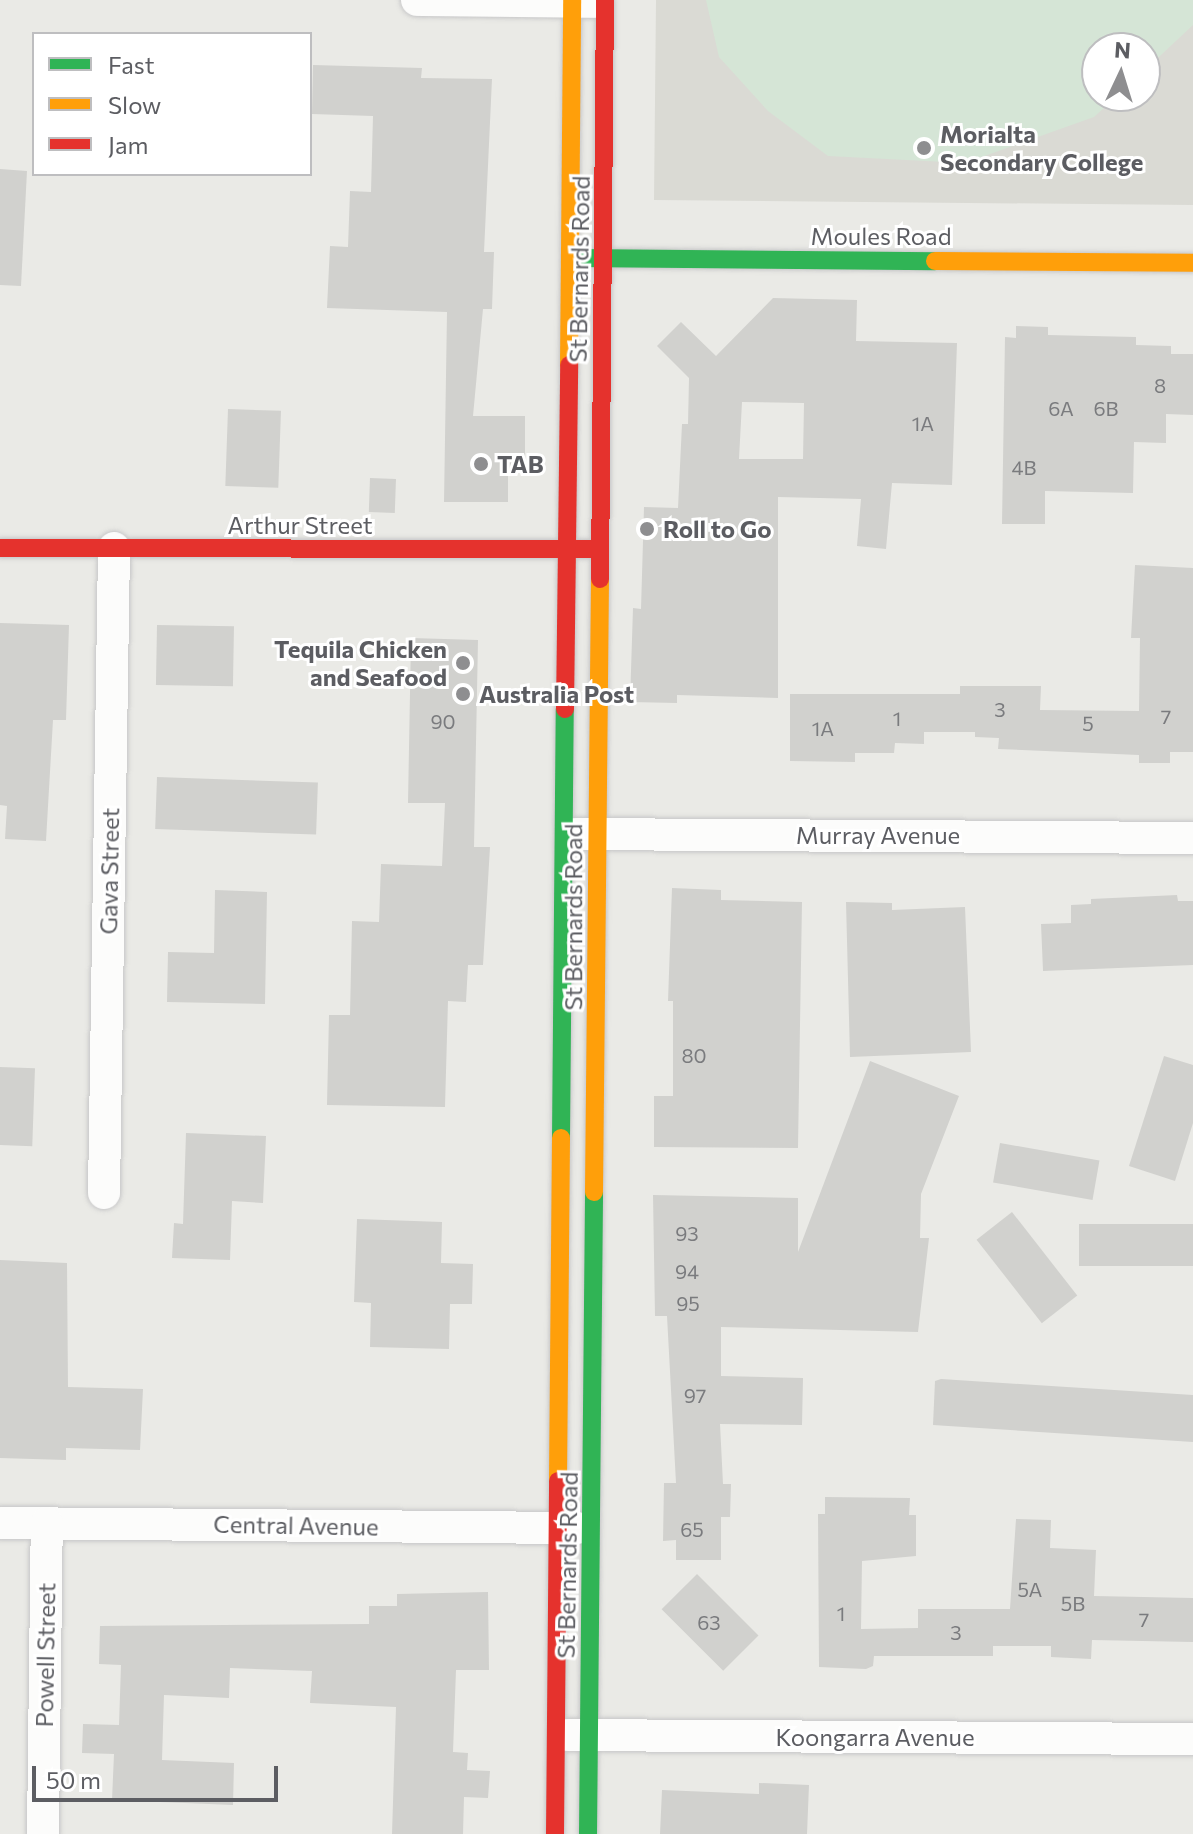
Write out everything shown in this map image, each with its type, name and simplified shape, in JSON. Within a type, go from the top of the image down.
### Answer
[{"type":"main road","name":"St Bernards Road","points":[[555,1834],[572,1]]},
{"type":"main road","name":"St Bernards Road","points":[[588,1834],[605,1]]},
{"type":"main road","name":"Moules Road","points":[[570,258],[1193,263]]},
{"type":"main road","name":"Arthur Street","points":[[0,548],[599,549]]},
{"type":"street","points":[[417,0],[605,1]]},
{"type":"street","name":"Gava Street","points":[[104,1193],[114,548]]},
{"type":"street","name":"Murray Avenue","points":[[564,834],[1193,838]]},
{"type":"street","name":"Central Avenue","points":[[0,1523],[592,1528]]},
{"type":"street","name":"Powell Street","points":[[43,1834],[47,1523]]},
{"type":"street","name":"Koongarra Avenue","points":[[556,1735],[1193,1739]]},
{"type":"shaded area","name":"Morialta Secondary College","points":[[656,0],[1193,0],[1193,205],[654,200]]},
{"type":"green space","points":[[706,0],[1193,0],[1193,25],[1161,55],[1161,32],[1081,32],[1081,112],[1099,112],[1094,117],[965,163],[828,156],[768,111],[719,57]]},
{"type":"building","points":[[313,65],[422,68],[421,78],[492,79],[484,252],[494,252],[492,309],[483,309],[473,416],[525,416],[525,457],[508,471],[508,502],[444,502],[447,312],[327,308],[330,246],[348,247],[350,191],[371,192],[373,116],[312,114]]},
{"type":"building","points":[[0,169],[27,171],[21,286],[0,285]]},
{"type":"building","points":[[773,298],[857,300],[856,341],[957,343],[952,485],[892,483],[886,549],[857,546],[861,499],[778,497],[778,698],[677,695],[677,703],[630,702],[633,608],[641,609],[644,507],[678,508],[682,424],[688,424],[689,378],[657,346],[681,322],[716,356]],"holes":[[[742,402],[804,403],[803,459],[739,459]]]},
{"type":"building","points":[[1016,326],[1048,327],[1048,335],[1136,337],[1136,345],[1171,346],[1171,354],[1193,354],[1193,415],[1166,414],[1166,443],[1134,442],[1133,493],[1045,491],[1045,524],[1002,524],[1005,337],[1016,338]]},
{"type":"building","points":[[228,409],[281,411],[278,488],[225,486]]},
{"type":"building","points":[[370,478],[396,479],[395,513],[369,512]]},
{"type":"building","points":[[1135,565],[1193,568],[1193,752],[1170,752],[1170,763],[1139,763],[1139,755],[998,749],[999,738],[975,737],[975,732],[924,732],[924,744],[895,743],[894,753],[855,753],[855,762],[790,761],[790,694],[960,694],[960,686],[1041,686],[1040,710],[1139,711],[1140,638],[1131,638]]},
{"type":"building","points":[[0,623],[69,625],[66,720],[53,720],[46,841],[5,839],[7,806],[0,805]]},
{"type":"building","points":[[157,625],[234,626],[233,686],[156,685]]},
{"type":"building","points":[[411,638],[478,640],[474,847],[490,847],[483,965],[468,965],[466,1002],[448,1001],[445,1107],[327,1105],[329,1015],[350,1015],[352,921],[379,922],[381,864],[442,866],[445,803],[408,803]]},
{"type":"building","points":[[157,777],[318,783],[316,835],[155,829]]},
{"type":"building","points":[[672,888],[721,890],[721,900],[802,902],[798,1148],[654,1147],[654,1096],[673,1096],[673,1001],[668,1001]]},
{"type":"building","points":[[215,890],[267,892],[265,1004],[167,1002],[168,952],[214,953]]},
{"type":"building","points":[[1177,895],[1178,901],[1193,901],[1193,965],[1043,971],[1041,924],[1071,923],[1071,905],[1091,904],[1091,899]]},
{"type":"building","points":[[846,902],[892,903],[892,910],[965,907],[971,1052],[850,1057]]},
{"type":"building","points":[[1164,1056],[1193,1065],[1193,1123],[1175,1181],[1129,1166]]},
{"type":"building","points":[[870,1061],[959,1096],[921,1194],[920,1238],[929,1238],[918,1332],[721,1327],[721,1376],[803,1378],[802,1425],[720,1424],[723,1484],[731,1484],[730,1517],[721,1517],[721,1560],[676,1560],[676,1540],[663,1541],[664,1483],[676,1483],[667,1316],[655,1316],[653,1195],[798,1198],[798,1252]]},
{"type":"building","points":[[0,1067],[35,1068],[32,1146],[0,1145]]},
{"type":"building","points":[[186,1133],[266,1136],[263,1203],[232,1201],[230,1260],[172,1258],[174,1223],[183,1224]]},
{"type":"building","points":[[1000,1143],[1099,1161],[1093,1200],[993,1182]]},
{"type":"building","points":[[1012,1212],[1077,1296],[1042,1323],[977,1240]]},
{"type":"building","points":[[357,1219],[442,1222],[441,1263],[473,1264],[472,1304],[450,1304],[449,1349],[370,1347],[371,1303],[354,1302]]},
{"type":"building","points":[[1079,1224],[1193,1224],[1193,1266],[1079,1266]]},
{"type":"building","points":[[0,1260],[67,1263],[68,1387],[143,1389],[140,1450],[66,1448],[66,1460],[0,1458]]},
{"type":"building","points":[[935,1381],[1193,1395],[1193,1442],[933,1425]]},
{"type":"building","points":[[825,1497],[910,1498],[909,1515],[916,1515],[916,1556],[862,1561],[861,1629],[918,1628],[918,1609],[1010,1609],[1016,1519],[1051,1520],[1050,1548],[1096,1550],[1094,1596],[1193,1598],[1193,1642],[1092,1640],[1091,1659],[1051,1657],[1051,1646],[993,1646],[993,1656],[874,1656],[873,1666],[866,1669],[819,1667],[818,1514],[825,1514]]},
{"type":"building","points":[[697,1574],[759,1636],[723,1671],[662,1609]]},
{"type":"building","points":[[488,1592],[489,1670],[456,1670],[453,1752],[468,1753],[467,1770],[490,1771],[488,1798],[464,1797],[463,1834],[392,1834],[396,1707],[310,1703],[312,1671],[230,1668],[229,1698],[164,1695],[162,1760],[234,1763],[233,1805],[112,1800],[114,1754],[82,1753],[83,1724],[119,1725],[121,1665],[99,1664],[100,1626],[369,1624],[369,1606],[397,1606],[397,1594]]},
{"type":"building","points":[[759,1783],[809,1785],[807,1834],[660,1834],[662,1790],[759,1794]]},
{"type":"traffic: fast","points":[[576,258],[935,261]]},
{"type":"traffic: fast","points":[[561,1138],[565,709]]},
{"type":"traffic: fast","points":[[588,1834],[594,1192]]},
{"type":"traffic: slow","points":[[569,365],[572,0]]},
{"type":"traffic: slow","points":[[935,261],[1193,263]]},
{"type":"traffic: slow","points":[[594,1192],[600,579]]},
{"type":"traffic: slow","points":[[558,1481],[561,1138]]},
{"type":"traffic: jam","points":[[600,579],[605,0]]},
{"type":"traffic: jam","points":[[565,709],[569,365]]},
{"type":"traffic: jam","points":[[0,548],[593,549]]},
{"type":"traffic: jam","points":[[555,1834],[558,1481]]},
{"type":"place","name":"Morialta Secondary College","points":[[924,148]]},
{"type":"place","name":"TAB","points":[[481,464]]},
{"type":"place","name":"Roll to Go","points":[[647,529]]},
{"type":"place","name":"Tequila Chicken and Seafood","points":[[463,663]]},
{"type":"place","name":"Australia Post","points":[[463,694]]}]
